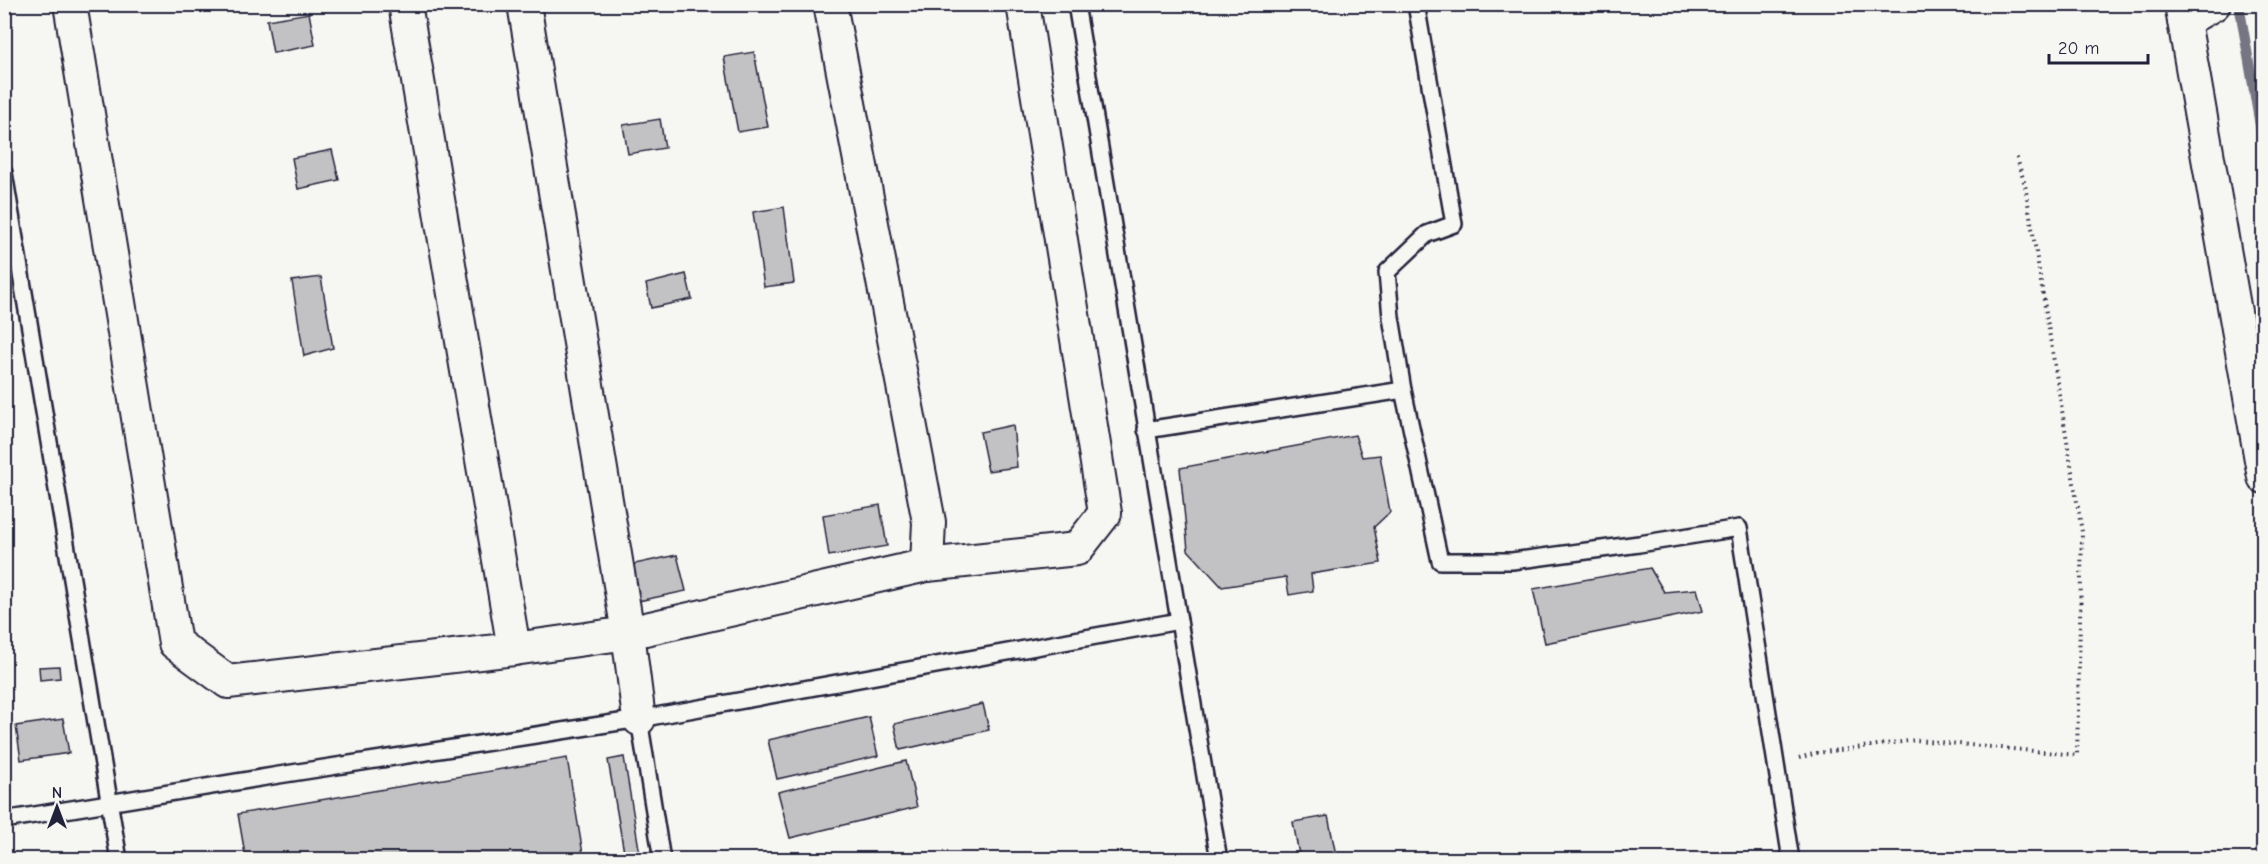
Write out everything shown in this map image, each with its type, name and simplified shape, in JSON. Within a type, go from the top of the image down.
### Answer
[{"type":"street","points":[[70,4],[175,643],[228,682],[514,649],[628,633],[927,565],[1077,549],[1105,513],[1023,4]]},
{"type":"street","points":[[405,4],[514,649]]},
{"type":"street","points":[[524,4],[628,633],[639,719]]},
{"type":"street","points":[[830,4],[929,522],[927,565]]},
{"type":"street","points":[[2214,4],[2182,13],[2257,391],[2264,477]]},
{"type":"lane","points":[[1076,4],[1219,860]]},
{"type":"lane","points":[[1416,4],[1454,224],[1427,234],[1387,272],[1391,317],[1404,390],[1440,561],[1512,561],[1739,528],[1791,860]]},
{"type":"lane","points":[[4,173],[119,860]]},
{"type":"lane","points":[[1146,430],[1404,390]]},
{"type":"lane","points":[[4,820],[639,719],[1179,621]]},
{"type":"lane","points":[[639,719],[662,860]]},
{"type":"path","points":[[1776,766],[1817,753],[1916,740],[2077,755],[2082,532],[2025,185],[2016,155]]},
{"type":"building","points":[[309,13],[315,45],[273,53],[267,20]]},
{"type":"building","points":[[754,52],[768,127],[738,132],[724,57]]},
{"type":"building","points":[[660,119],[665,148],[628,154],[623,125]]},
{"type":"building","points":[[332,150],[339,180],[298,189],[292,158]]},
{"type":"building","points":[[784,207],[794,283],[764,287],[753,212]]},
{"type":"building","points":[[686,274],[692,299],[651,308],[646,284]]},
{"type":"building","points":[[321,277],[333,348],[304,356],[292,281]]},
{"type":"building","points":[[1013,425],[1017,467],[988,471],[980,432]]},
{"type":"building","points":[[1355,435],[1362,457],[1380,455],[1390,512],[1374,527],[1381,563],[1311,574],[1313,591],[1289,595],[1286,577],[1222,587],[1188,550],[1180,468]]},
{"type":"building","points":[[880,505],[887,546],[829,556],[823,515]]},
{"type":"building","points":[[677,555],[686,591],[638,601],[630,565]]},
{"type":"building","points":[[1650,568],[1664,592],[1697,589],[1703,611],[1545,643],[1533,589]]},
{"type":"building","points":[[4,581],[10,617],[4,618]]},
{"type":"building","points":[[59,666],[60,678],[40,680],[39,667]]},
{"type":"building","points":[[983,704],[989,730],[900,750],[894,724]]},
{"type":"building","points":[[869,717],[878,756],[777,779],[768,740]]},
{"type":"building","points":[[63,719],[69,753],[21,760],[16,726]]},
{"type":"building","points":[[624,757],[640,855],[625,858],[608,760]]},
{"type":"building","points":[[567,758],[584,860],[246,860],[238,814]]},
{"type":"building","points":[[906,761],[917,807],[790,838],[778,792]]},
{"type":"building","points":[[1328,816],[1337,860],[1300,860],[1293,822]]},
{"type":"waterway","points":[[2239,4],[2264,149]]}]
